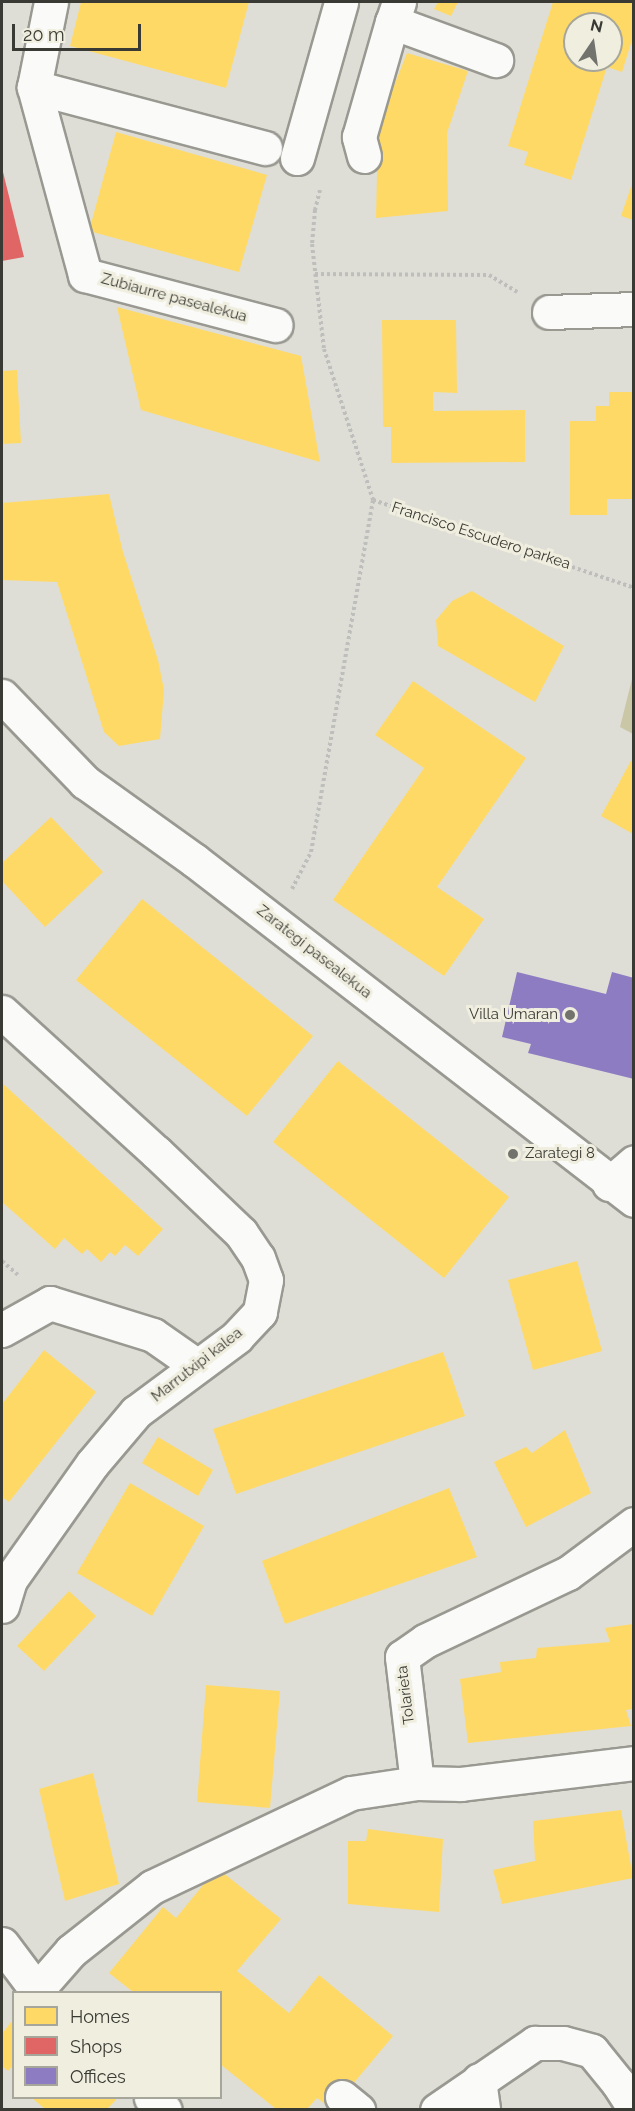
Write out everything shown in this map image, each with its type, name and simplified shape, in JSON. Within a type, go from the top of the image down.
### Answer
[{"type":"street","name":"Zubiaurre pasealekua","points":[[51,2],[34,87],[85,274],[276,325]]},
{"type":"street","points":[[297,158],[341,2]]},
{"type":"street","points":[[364,156],[359,137],[396,12],[496,60]]},
{"type":"street","points":[[34,87],[265,148]]},
{"type":"street","points":[[549,312],[633,309]]},
{"type":"street","name":"Zarategi pasealekua","points":[[2,696],[85,782],[276,922],[626,1202]]},
{"type":"street","name":"Marrutxipi kalea","points":[[2,1012],[241,1233],[258,1258],[266,1280],[260,1312],[237,1337],[196,1365],[136,1412],[92,1464],[10,1580],[2,1606]]},
{"type":"street","points":[[626,1202],[633,1162]]},
{"type":"street","points":[[2,1330],[50,1303],[153,1335],[196,1365]]},
{"type":"street","name":"Tolarieta","points":[[417,1783],[402,1657],[425,1641],[568,1573],[633,1524]]},
{"type":"street","points":[[38,1991],[71,1951],[152,1887],[351,1793],[417,1783],[461,1784],[633,1763]]},
{"type":"street","points":[[2,1944],[36,1991]]},
{"type":"street","points":[[437,2109],[481,2095],[535,2043],[562,2043],[592,2051],[618,2083],[633,2108]]},
{"type":"street","points":[[153,2099],[165,2109]]},
{"type":"path","name":"Francisco Escudero parkea","points":[[321,188],[315,210],[312,243],[324,349],[373,500],[633,588]]},
{"type":"path","points":[[315,274],[489,275]]},
{"type":"path","points":[[276,922],[310,852],[373,500]]},
{"type":"shaded area","points":[[633,675],[633,734],[620,727]]},
{"type":"building: Homes","points":[[81,2],[249,2],[226,88],[70,46]]},
{"type":"building: Homes","points":[[438,2],[458,2],[451,16],[434,9]]},
{"type":"building: Homes","points":[[553,2],[633,2],[633,37],[623,69],[623,12],[563,12],[563,72],[605,72],[571,180],[524,165],[528,152],[508,146]]},
{"type":"building: Homes","points":[[407,53],[468,71],[447,133],[448,211],[376,218],[378,126]]},
{"type":"building: Homes","points":[[116,132],[267,175],[239,272],[89,231]]},
{"type":"building: Homes","points":[[633,181],[633,220],[621,216]]},
{"type":"building: Homes","points":[[117,307],[301,356],[320,462],[141,410]]},
{"type":"building: Homes","points":[[382,320],[456,320],[457,393],[433,392],[433,411],[525,410],[525,462],[391,463],[391,427],[383,427]]},
{"type":"building: Homes","points":[[17,370],[21,443],[2,444],[2,371]]},
{"type":"building: Homes","points":[[609,392],[633,392],[633,499],[607,499],[607,515],[570,515],[570,421],[596,421],[596,406],[609,406]]},
{"type":"building: Homes","points":[[109,494],[123,552],[158,660],[164,690],[160,739],[119,746],[104,732],[57,582],[2,580],[2,503]]},
{"type":"building: Homes","points":[[472,591],[564,646],[535,702],[438,646],[436,620],[452,601]]},
{"type":"building: Homes","points":[[413,681],[526,758],[437,887],[484,919],[444,976],[333,900],[424,768],[375,735]]},
{"type":"building: Homes","points":[[633,757],[633,834],[601,816]]},
{"type":"building: Homes","points":[[51,817],[103,872],[45,927],[2,881],[2,863]]},
{"type":"building: Homes","points":[[142,899],[313,1036],[247,1116],[76,980]]},
{"type":"building: Homes","points":[[338,1061],[509,1197],[444,1278],[273,1142]]},
{"type":"building: Homes","points":[[2,1083],[163,1229],[138,1256],[125,1245],[115,1256],[110,1252],[101,1262],[87,1249],[82,1254],[64,1238],[55,1249],[2,1202]]},
{"type":"building: Homes","points":[[577,1261],[602,1351],[533,1370],[508,1280]]},
{"type":"building: Homes","points":[[44,1350],[96,1392],[9,1502],[2,1497],[2,1404]]},
{"type":"building: Homes","points":[[443,1352],[465,1416],[236,1494],[213,1429]]},
{"type":"building: Homes","points":[[565,1430],[591,1493],[526,1527],[494,1462],[526,1447],[532,1453]]},
{"type":"building: Homes","points":[[158,1437],[213,1470],[198,1496],[142,1463]]},
{"type":"building: Homes","points":[[130,1483],[204,1526],[152,1616],[77,1573]]},
{"type":"building: Homes","points":[[449,1488],[477,1557],[285,1624],[262,1561]]},
{"type":"building: Homes","points":[[69,1591],[96,1616],[44,1671],[17,1646]]},
{"type":"building: Homes","points":[[633,1624],[633,1709],[626,1710],[631,1726],[468,1743],[460,1679],[501,1672],[500,1662],[536,1658],[537,1648],[610,1642],[605,1628]]},
{"type":"building: Homes","points":[[206,1685],[280,1691],[270,1808],[197,1802]]},
{"type":"building: Homes","points":[[93,1773],[119,1884],[65,1901],[39,1789]]},
{"type":"building: Homes","points":[[621,1810],[633,1878],[502,1904],[493,1870],[535,1861],[533,1821]]},
{"type":"building: Homes","points":[[368,1829],[443,1839],[439,1912],[348,1904],[348,1841],[366,1841]]},
{"type":"building: Homes","points":[[217,1868],[281,1919],[237,1971],[289,2013],[319,1975],[393,2036],[332,2109],[317,2098],[307,2109],[276,2109],[222,2066],[222,1991],[132,1991],[109,1973],[163,1907],[176,1918]]},
{"type":"building: Homes","points":[[12,2023],[12,2066],[8,2071],[2,2066],[2,2034]]},
{"type":"building: Homes","points":[[33,2099],[116,2100],[107,2109],[45,2109]]},
{"type":"building: Shops","points":[[2,168],[24,257],[2,261]]},
{"type":"building: Offices","name":"Villa Umaran","points":[[517,972],[606,994],[612,972],[634,978],[634,1079],[528,1053],[531,1044],[502,1037]]},
{"type":"place","name":"Villa Umaran","points":[[570,1015]]},
{"type":"place","name":"Zarategi 8","points":[[513,1154]]}]
